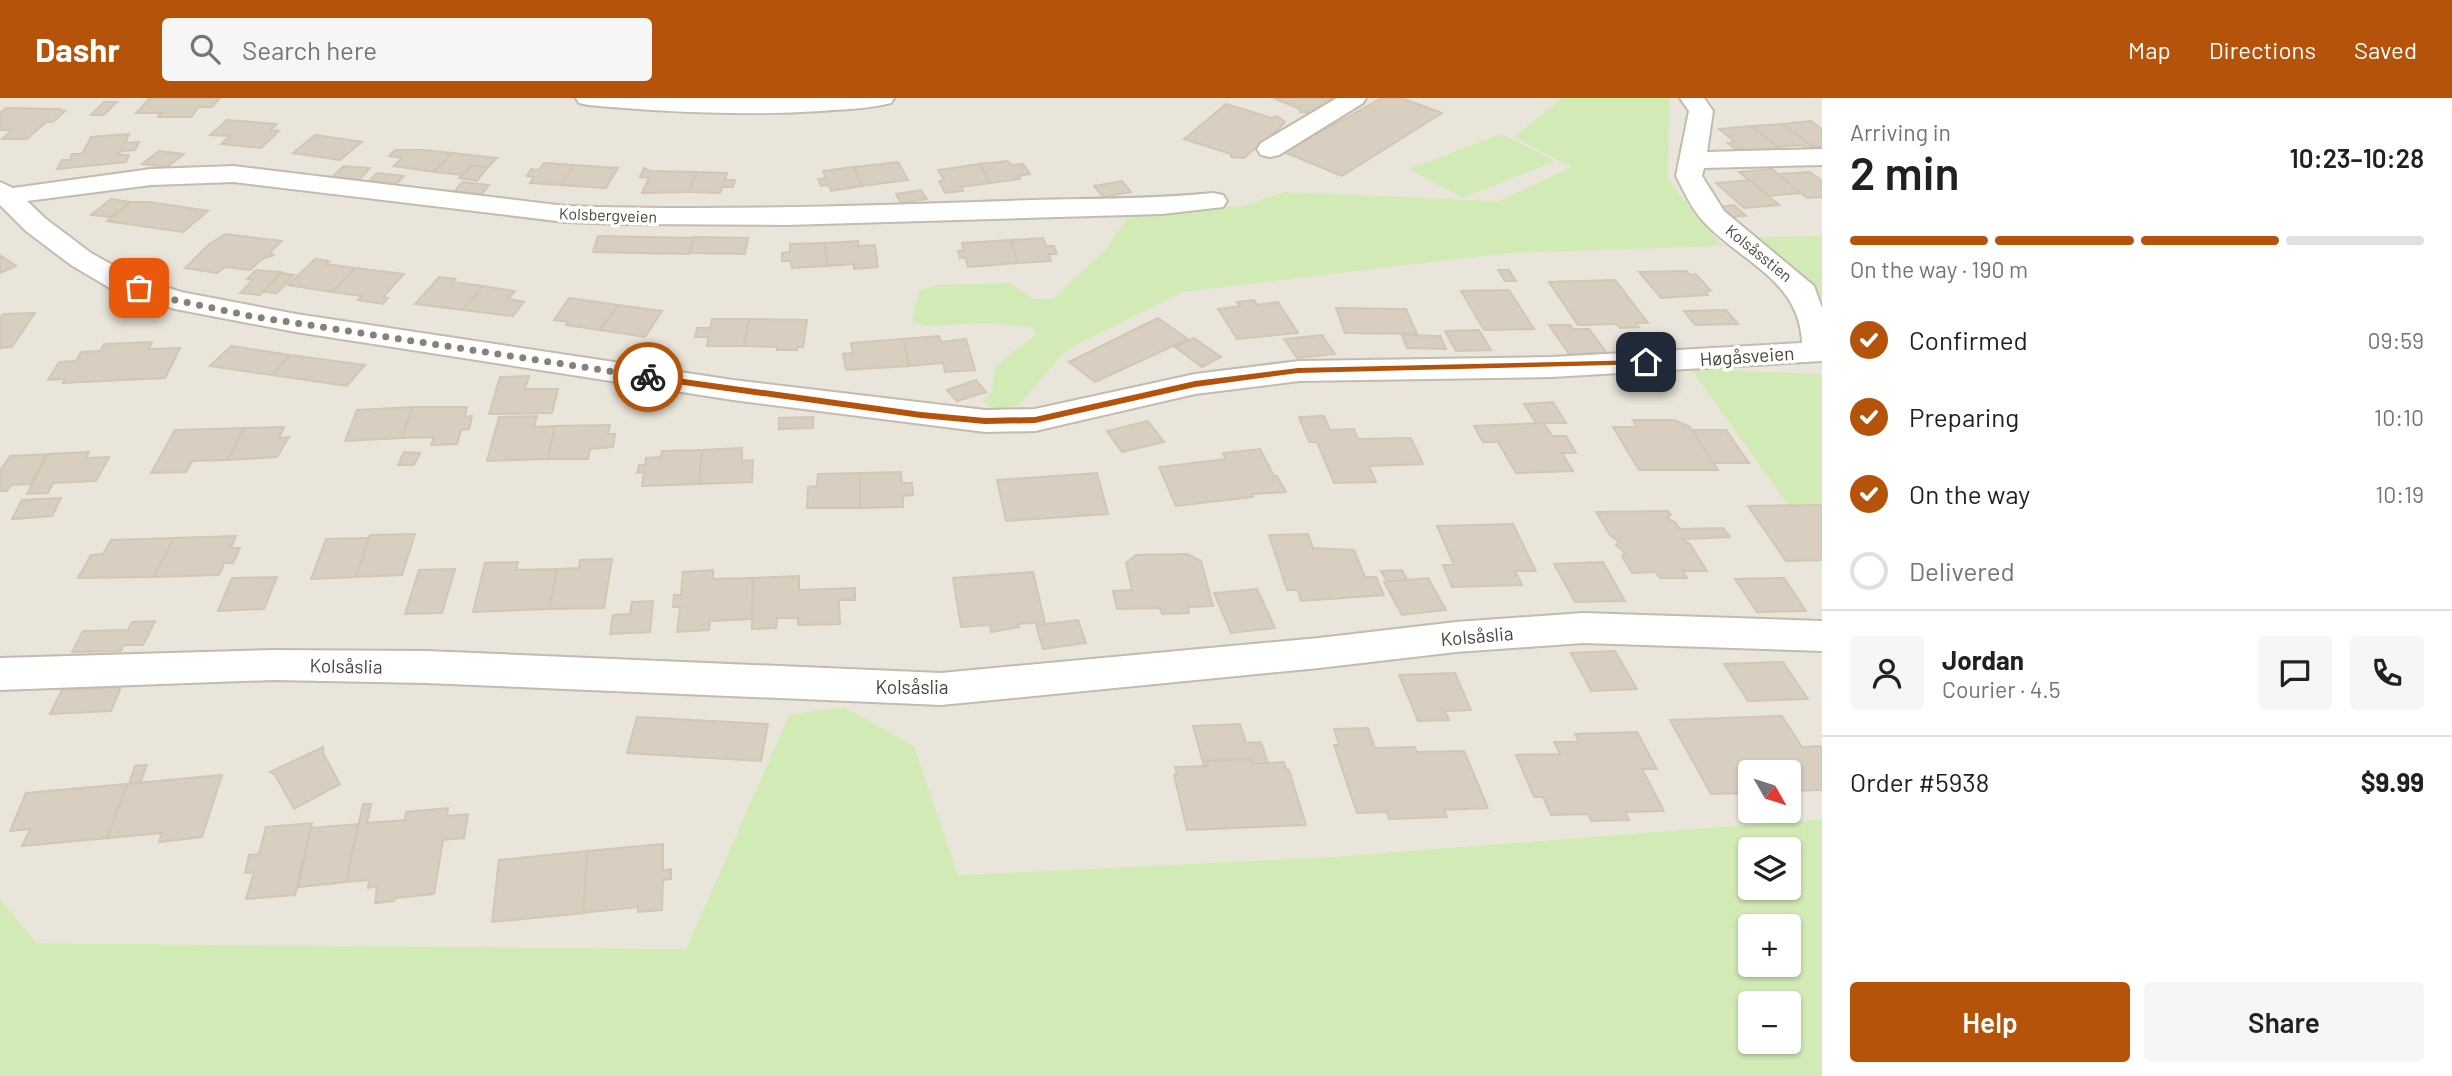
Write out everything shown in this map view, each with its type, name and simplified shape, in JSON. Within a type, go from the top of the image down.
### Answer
[{"type":"street","points":[[588,98],[635,103],[747,106],[820,104],[882,98]]},
{"type":"street","points":[[1270,149],[1354,98]]},
{"type":"street","name":"Kolsåsstien","points":[[1692,98],[1701,111],[1689,176],[1713,216],[1799,286],[1817,327],[1820,351]]},
{"type":"street","points":[[1691,160],[1822,157]]},
{"type":"street","name":"Kolsbergveien","points":[[4,193],[151,177],[234,174],[565,214],[604,216],[834,215],[1149,206],[1213,201]]},
{"type":"street","name":"Høgåsveien","points":[[4,193],[36,225],[81,259],[121,282],[175,300],[296,323],[733,390],[947,418],[985,421],[1035,420],[1195,384],[1298,370],[1552,367],[1820,351]]},
{"type":"street","name":"Kolsåslia","points":[[0,674],[273,664],[426,667],[941,689],[1319,653],[1456,637],[1583,628],[1822,636]]},
{"type":"shaded area","points":[[0,98],[1822,98],[1822,819],[1801,821],[1801,760],[1738,760],[1738,823],[1770,823],[1329,857],[957,875],[914,746],[789,715],[686,949],[37,943],[0,899]]},
{"type":"green space","points":[[1562,98],[1669,98],[1668,180],[1723,246],[1508,253],[1182,292],[1065,351],[1019,405],[996,409],[983,402],[992,390],[995,367],[1036,334],[1032,327],[987,323],[926,326],[912,322],[919,291],[936,285],[1010,283],[1034,299],[1053,299],[1107,248],[1131,212],[1244,206],[1284,192],[1499,201],[1572,167],[1514,137]]},
{"type":"green space","points":[[1501,134],[1555,161],[1463,198],[1409,169]]},
{"type":"green space","points":[[1822,236],[1822,304],[1809,280],[1755,237]]},
{"type":"green space","points":[[1691,369],[1822,374],[1822,505],[1789,506]]},
{"type":"green space","points":[[844,707],[914,746],[958,875],[1329,857],[1770,823],[1801,823],[1801,821],[1822,819],[1822,1076],[0,1076],[0,899],[37,943],[686,949],[789,715]]},
{"type":"building","points":[[150,98],[220,98],[212,107],[199,107],[191,117],[158,117],[161,113],[136,113]]},
{"type":"building","points":[[1273,98],[1341,98],[1312,113],[1300,112],[1300,109]]},
{"type":"building","points":[[1382,98],[1401,98],[1442,113],[1342,176],[1284,152]]},
{"type":"building","points":[[104,102],[117,102],[104,115],[91,115]]},
{"type":"building","points":[[1226,104],[1272,118],[1277,116],[1285,122],[1262,147],[1258,146],[1244,158],[1231,157],[1231,154],[1184,139]]},
{"type":"building","points":[[6,108],[65,111],[53,122],[46,122],[27,139],[2,139],[12,130],[0,130],[0,113]]},
{"type":"building","points":[[227,120],[277,124],[270,130],[279,131],[261,148],[221,144],[230,136],[210,135]]},
{"type":"building","points":[[1811,121],[1822,129],[1822,147],[1810,145],[1782,124]]},
{"type":"building","points":[[1782,124],[1814,148],[1807,149],[1802,145],[1779,147],[1751,126]]},
{"type":"building","points":[[1751,126],[1783,151],[1753,153],[1743,148],[1735,149],[1728,143],[1735,142],[1719,129]]},
{"type":"building","points":[[129,134],[125,143],[139,142],[135,150],[121,151],[118,155],[129,155],[126,162],[57,169],[62,160],[70,160],[72,154],[82,154],[91,137]]},
{"type":"building","points":[[315,135],[362,142],[340,160],[293,153]]},
{"type":"building","points":[[395,150],[452,153],[434,172],[394,166],[402,158],[389,156]]},
{"type":"building","points":[[159,151],[184,154],[167,167],[142,164]]},
{"type":"building","points":[[452,153],[497,158],[488,167],[471,166],[462,175],[434,172]]},
{"type":"building","points":[[1008,161],[1011,165],[1023,164],[1030,174],[1018,176],[1020,179],[991,183],[979,164]]},
{"type":"building","points":[[898,162],[908,180],[862,186],[853,167]]},
{"type":"building","points":[[544,163],[574,165],[561,185],[530,183],[534,177],[527,176],[531,169],[539,170]]},
{"type":"building","points":[[979,164],[991,183],[961,187],[963,191],[945,193],[939,181],[944,180],[938,170]]},
{"type":"building","points":[[574,165],[618,168],[606,188],[561,185]]},
{"type":"building","points":[[344,166],[370,168],[359,180],[332,177]]},
{"type":"building","points":[[471,166],[488,167],[477,181],[459,178]]},
{"type":"building","points":[[853,167],[862,186],[831,191],[829,185],[821,186],[818,179],[826,178],[823,171]]},
{"type":"building","points":[[644,168],[651,171],[697,172],[689,192],[642,193],[649,178],[640,177]]},
{"type":"building","points":[[1772,169],[1801,193],[1768,196],[1739,172]]},
{"type":"building","points":[[697,172],[727,173],[725,180],[735,180],[733,187],[723,187],[720,193],[689,192]]},
{"type":"building","points":[[1810,172],[1822,181],[1822,197],[1807,198],[1778,174]]},
{"type":"building","points":[[377,173],[404,176],[396,184],[369,181]]},
{"type":"building","points":[[1750,180],[1779,205],[1744,208],[1716,183]]},
{"type":"building","points":[[1122,181],[1131,192],[1103,197],[1094,186]]},
{"type":"building","points":[[462,182],[489,185],[482,194],[455,191]]},
{"type":"building","points":[[921,190],[927,199],[901,203],[896,194]]},
{"type":"building","points":[[111,199],[130,202],[111,217],[91,215]]},
{"type":"building","points":[[131,202],[208,211],[183,232],[107,221]]},
{"type":"building","points":[[1734,205],[1746,216],[1732,217],[1720,207]]},
{"type":"building","points":[[225,234],[282,241],[270,252],[274,255],[262,259],[250,270],[225,267],[217,273],[185,268],[208,245]]},
{"type":"building","points":[[598,236],[693,238],[689,254],[593,252]]},
{"type":"building","points":[[693,237],[748,238],[745,254],[690,253]]},
{"type":"building","points":[[1043,238],[1046,246],[1054,246],[1057,254],[1049,254],[1051,261],[1018,263],[1010,240]]},
{"type":"building","points":[[1010,240],[1018,263],[968,267],[965,257],[960,258],[958,251],[964,251],[962,243]]},
{"type":"building","points":[[858,241],[858,246],[875,245],[878,267],[854,269],[854,264],[827,266],[825,243]]},
{"type":"building","points":[[825,243],[827,266],[792,268],[791,261],[782,261],[782,253],[790,252],[790,244]]},
{"type":"building","points":[[0,255],[16,266],[0,273]]},
{"type":"building","points":[[315,259],[329,261],[326,264],[355,268],[332,292],[288,285]]},
{"type":"building","points":[[355,268],[404,274],[383,297],[388,298],[383,304],[358,300],[362,296],[332,292]]},
{"type":"building","points":[[256,270],[281,272],[260,295],[240,293],[253,280],[247,279]]},
{"type":"building","points":[[1498,270],[1509,270],[1516,281],[1505,281]]},
{"type":"building","points":[[1687,271],[1690,275],[1696,274],[1711,291],[1705,292],[1708,295],[1661,298],[1639,272]]},
{"type":"building","points":[[281,273],[294,275],[277,293],[263,292]]},
{"type":"building","points":[[439,277],[483,286],[463,310],[415,304]]},
{"type":"building","points":[[1615,280],[1648,323],[1636,323],[1639,327],[1620,328],[1617,324],[1578,325],[1549,282]]},
{"type":"building","points":[[483,286],[515,291],[508,299],[524,302],[513,316],[463,310]]},
{"type":"building","points":[[1509,290],[1534,329],[1484,330],[1461,291]]},
{"type":"building","points":[[569,298],[618,305],[600,330],[566,325],[568,322],[554,320]]},
{"type":"building","points":[[1254,300],[1257,305],[1278,302],[1298,333],[1237,339],[1218,309],[1240,306],[1237,302]]},
{"type":"building","points":[[618,305],[662,311],[645,337],[600,330]]},
{"type":"building","points":[[1336,308],[1406,309],[1417,334],[1345,333]]},
{"type":"building","points":[[1726,310],[1738,324],[1695,325],[1684,311]]},
{"type":"building","points":[[35,313],[12,347],[0,348],[0,319],[3,314]]},
{"type":"building","points":[[1158,318],[1188,339],[1095,382],[1069,362]]},
{"type":"building","points":[[712,319],[749,319],[744,346],[707,346],[708,337],[695,337],[697,328],[710,328]]},
{"type":"building","points":[[749,319],[807,320],[803,347],[797,347],[797,350],[777,350],[777,347],[744,346]]},
{"type":"building","points":[[1549,325],[1589,329],[1607,353],[1569,354]]},
{"type":"building","points":[[1479,330],[1491,350],[1456,351],[1445,331]]},
{"type":"building","points":[[1322,335],[1335,354],[1297,358],[1284,339]]},
{"type":"building","points":[[1402,335],[1440,336],[1446,349],[1407,348]]},
{"type":"building","points":[[939,336],[941,342],[966,339],[975,370],[945,372],[943,363],[909,366],[903,339]]},
{"type":"building","points":[[1194,338],[1221,357],[1202,367],[1175,347]]},
{"type":"building","points":[[903,339],[909,366],[846,370],[843,354],[853,353],[851,343]]},
{"type":"building","points":[[152,342],[148,349],[180,348],[165,378],[63,383],[65,379],[48,380],[59,362],[76,361],[81,352],[100,351],[104,344]]},
{"type":"building","points":[[231,346],[290,355],[272,375],[210,366]]},
{"type":"building","points":[[290,355],[365,365],[347,386],[272,375]]},
{"type":"building","points":[[529,376],[525,389],[558,389],[552,413],[489,414],[500,377]]},
{"type":"building","points":[[976,380],[986,392],[957,401],[947,390]]},
{"type":"building","points":[[1553,402],[1566,423],[1536,423],[1524,404]]},
{"type":"building","points":[[412,407],[402,438],[345,441],[357,410]]},
{"type":"building","points":[[412,407],[467,407],[465,417],[472,416],[469,429],[461,430],[457,444],[431,445],[434,437],[402,438]]},
{"type":"building","points":[[537,416],[534,427],[555,426],[548,459],[487,461],[499,417]]},
{"type":"building","points":[[1324,416],[1330,430],[1354,429],[1358,439],[1411,438],[1423,464],[1369,466],[1376,482],[1334,483],[1317,442],[1309,442],[1299,417]]},
{"type":"building","points":[[813,417],[813,428],[779,429],[779,418]]},
{"type":"building","points":[[1633,420],[1674,420],[1690,427],[1718,470],[1639,470],[1613,427],[1637,427]]},
{"type":"building","points":[[1148,421],[1164,442],[1122,452],[1107,431]]},
{"type":"building","points":[[1544,423],[1552,436],[1566,436],[1576,453],[1562,453],[1573,471],[1516,473],[1498,442],[1483,442],[1474,426]]},
{"type":"building","points":[[610,425],[608,434],[615,434],[613,447],[590,449],[588,459],[548,459],[555,426]]},
{"type":"building","points":[[284,427],[279,438],[289,437],[277,457],[227,460],[244,428]]},
{"type":"building","points":[[244,428],[227,460],[192,461],[186,472],[151,473],[175,430]]},
{"type":"building","points":[[1692,430],[1726,430],[1749,463],[1713,463]]},
{"type":"building","points":[[742,448],[742,461],[753,460],[752,482],[699,484],[702,450]]},
{"type":"building","points":[[1260,449],[1286,492],[1252,494],[1253,497],[1176,506],[1159,467],[1226,459],[1223,453]]},
{"type":"building","points":[[702,450],[699,484],[642,486],[644,472],[637,473],[639,465],[645,465],[646,458],[661,457],[662,451]]},
{"type":"building","points":[[89,452],[86,458],[109,457],[96,481],[53,483],[48,493],[27,494],[48,454]]},
{"type":"building","points":[[404,452],[420,453],[414,465],[398,465]]},
{"type":"building","points":[[48,454],[30,484],[11,485],[7,491],[0,491],[0,471],[10,456]]},
{"type":"building","points":[[901,472],[902,483],[912,483],[913,495],[903,496],[903,507],[860,508],[860,473]]},
{"type":"building","points":[[860,473],[860,508],[807,508],[808,487],[817,486],[818,474]]},
{"type":"building","points":[[1097,473],[1108,514],[1006,521],[997,480]]},
{"type":"building","points":[[61,498],[52,516],[12,519],[22,500]]},
{"type":"building","points":[[1822,505],[1822,560],[1786,561],[1748,506]]},
{"type":"building","points":[[1668,511],[1671,515],[1667,516],[1680,529],[1723,528],[1730,537],[1682,539],[1690,544],[1707,571],[1683,571],[1687,578],[1660,578],[1656,572],[1632,573],[1622,556],[1625,553],[1616,545],[1619,542],[1610,535],[1596,512]]},
{"type":"building","points":[[1513,524],[1536,571],[1515,571],[1522,585],[1452,587],[1443,565],[1454,565],[1437,526]]},
{"type":"building","points":[[415,534],[402,575],[356,577],[370,535]]},
{"type":"building","points":[[1308,534],[1313,548],[1354,550],[1365,577],[1376,577],[1384,595],[1301,601],[1298,590],[1287,590],[1269,535]]},
{"type":"building","points":[[236,536],[231,548],[240,548],[233,563],[224,563],[219,575],[154,577],[174,538]]},
{"type":"building","points":[[174,538],[154,577],[78,578],[91,555],[103,554],[111,540]]},
{"type":"building","points":[[369,538],[356,577],[311,579],[326,539]]},
{"type":"building","points":[[1187,554],[1201,561],[1213,606],[1188,607],[1189,613],[1162,614],[1160,608],[1117,609],[1113,591],[1132,590],[1126,563],[1136,555]]},
{"type":"building","points":[[612,559],[604,608],[549,609],[557,569],[579,568],[580,560]]},
{"type":"building","points":[[518,562],[516,570],[557,569],[549,609],[473,612],[485,563]]},
{"type":"building","points":[[1603,562],[1625,601],[1575,602],[1554,564]]},
{"type":"building","points":[[455,569],[442,613],[405,614],[419,570]]},
{"type":"building","points":[[713,570],[713,579],[753,578],[752,619],[710,621],[709,630],[677,632],[680,607],[673,607],[674,595],[681,595],[683,572]]},
{"type":"building","points":[[1402,570],[1407,580],[1387,582],[1381,571]]},
{"type":"building","points":[[1033,572],[1045,622],[1018,624],[1019,627],[991,632],[990,625],[961,627],[953,578]]},
{"type":"building","points":[[799,576],[799,590],[855,588],[855,600],[839,600],[840,624],[798,625],[798,618],[777,618],[776,628],[752,629],[753,578]]},
{"type":"building","points":[[277,577],[264,609],[218,611],[232,578]]},
{"type":"building","points":[[1428,578],[1446,610],[1402,615],[1384,582]]},
{"type":"building","points":[[1784,578],[1806,611],[1757,612],[1735,579]]},
{"type":"building","points":[[1257,589],[1275,628],[1231,633],[1214,593]]},
{"type":"building","points":[[653,601],[650,632],[610,634],[613,615],[630,614],[632,602]]},
{"type":"building","points":[[1078,620],[1086,643],[1043,649],[1036,625]]},
{"type":"building","points":[[155,621],[143,645],[123,645],[121,651],[72,652],[83,631],[128,630],[132,622]]},
{"type":"building","points":[[1615,651],[1637,689],[1591,691],[1571,653]]},
{"type":"building","points":[[1783,662],[1808,699],[1748,701],[1724,664]]},
{"type":"building","points":[[1455,673],[1471,710],[1445,711],[1449,720],[1418,721],[1399,675]]},
{"type":"building","points":[[121,687],[111,711],[50,714],[62,690]]},
{"type":"building","points":[[1782,716],[1802,747],[1820,746],[1822,790],[1801,791],[1801,760],[1738,760],[1738,793],[1711,794],[1670,720]]},
{"type":"building","points":[[637,717],[768,724],[761,761],[627,753]]},
{"type":"building","points":[[1240,724],[1246,743],[1261,742],[1268,763],[1253,764],[1251,759],[1207,761],[1208,766],[1204,766],[1193,726]]},
{"type":"building","points":[[1368,728],[1375,748],[1415,747],[1417,752],[1464,751],[1488,808],[1444,810],[1447,817],[1389,819],[1387,812],[1357,813],[1334,745],[1339,745],[1334,729]]},
{"type":"building","points":[[1637,732],[1657,769],[1642,769],[1664,811],[1625,812],[1629,820],[1591,821],[1588,814],[1551,815],[1543,797],[1534,797],[1516,755],[1560,754],[1554,742],[1579,742],[1575,734]]},
{"type":"building","points":[[323,747],[323,753],[340,784],[294,809],[275,775],[270,772]]},
{"type":"building","points":[[1251,759],[1253,764],[1284,762],[1306,825],[1187,830],[1174,775],[1177,775],[1175,767],[1208,766],[1207,761]]},
{"type":"building","points":[[147,765],[140,783],[129,784],[135,766]]},
{"type":"building","points":[[222,775],[202,837],[159,842],[162,833],[107,838],[127,784]]},
{"type":"building","points":[[127,784],[107,838],[22,846],[30,829],[10,831],[26,793]]},
{"type":"building","points":[[363,804],[371,804],[367,823],[405,820],[406,812],[448,808],[447,816],[468,814],[464,838],[443,840],[434,894],[375,903],[377,886],[368,888],[369,880],[346,882]]},
{"type":"building","points":[[312,823],[295,895],[246,899],[254,872],[245,873],[249,855],[259,854],[266,827]]},
{"type":"building","points":[[358,824],[346,882],[298,887],[311,828]]},
{"type":"building","points":[[663,844],[663,871],[671,869],[671,879],[663,880],[662,910],[638,912],[638,907],[583,913],[587,851]]},
{"type":"building","points":[[587,851],[583,913],[492,922],[499,860]]},
{"type":"way so far","points":[[139,288],[175,300],[250,316],[648,377]]},
{"type":"route","points":[[648,377],[921,415],[985,421],[1035,420],[1195,384],[1298,370],[1552,367],[1646,362]]}]
